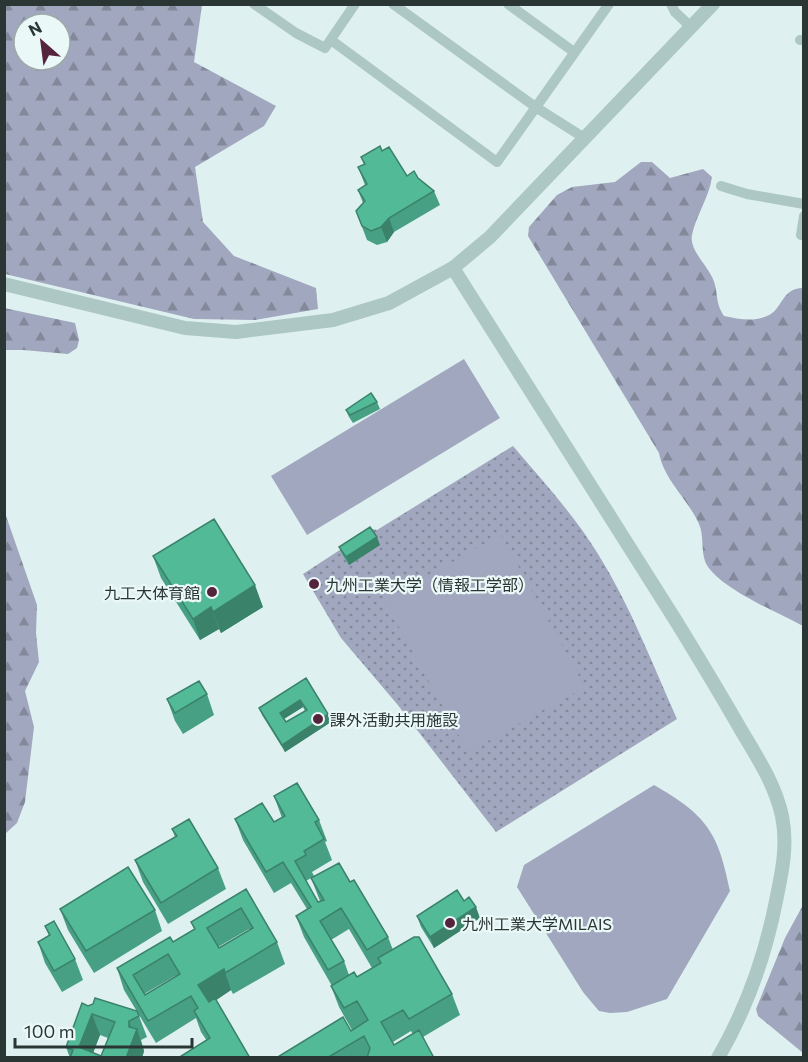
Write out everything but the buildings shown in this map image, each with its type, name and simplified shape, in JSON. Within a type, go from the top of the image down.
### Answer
[{"type":"street","points":[[254,4],[296,33],[325,48],[355,4]]},
{"type":"street","points":[[393,4],[537,108],[586,139]]},
{"type":"street","points":[[508,4],[574,52]]},
{"type":"street","points":[[331,40],[498,162],[609,4]]},
{"type":"street","points":[[671,4],[675,12],[691,27]]},
{"type":"street","points":[[4,284],[185,328],[236,332],[333,320],[389,303],[453,267],[490,237],[713,4]]},
{"type":"street","points":[[721,186],[747,194],[804,204]]},
{"type":"street","points":[[801,235],[804,216]]},
{"type":"street","points":[[453,267],[710,676],[764,768],[774,791],[782,816],[785,843],[783,869],[769,934],[754,986],[718,1058]]},
{"type":"green space","points":[[5,4],[202,5],[194,62],[276,106],[264,126],[195,167],[203,222],[234,256],[316,288],[318,309],[255,320],[194,319],[5,274]]},
{"type":"green space","points":[[641,162],[652,162],[670,178],[703,169],[712,177],[692,240],[695,251],[714,282],[724,316],[741,319],[762,318],[772,313],[790,292],[803,288],[803,626],[734,589],[711,570],[705,561],[701,528],[694,515],[671,481],[659,453],[528,236],[529,227],[557,195],[572,187],[615,182]]},
{"type":"green space","points":[[4,308],[75,323],[79,340],[77,348],[68,354],[5,350]]},
{"type":"green space","points":[[464,359],[500,418],[307,535],[271,476]]},
{"type":"green space","points":[[513,446],[568,512],[610,573],[677,719],[496,832],[397,704],[341,638],[303,574],[372,529],[377,530]]},
{"type":"green space","points":[[4,510],[37,605],[36,633],[39,662],[25,691],[34,727],[25,802],[17,823],[5,834]]},
{"type":"green space","points":[[501,535],[585,687],[468,752],[384,600]]},
{"type":"green space","points":[[654,785],[686,806],[707,827],[720,853],[730,891],[667,999],[627,1012],[599,1011],[583,992],[517,887],[524,865]]},
{"type":"green space","points":[[803,905],[803,1053],[758,1016],[756,1009],[785,938]]},
{"type":"place","name":"九州工業大学（情報工学部）","points":[[314,584]]},
{"type":"place","name":"九工大体育館","points":[[212,592]]},
{"type":"place","name":"課外活動共用施設","points":[[318,719]]},
{"type":"place","name":"九州工業大学MILAIS","points":[[450,923]]}]
